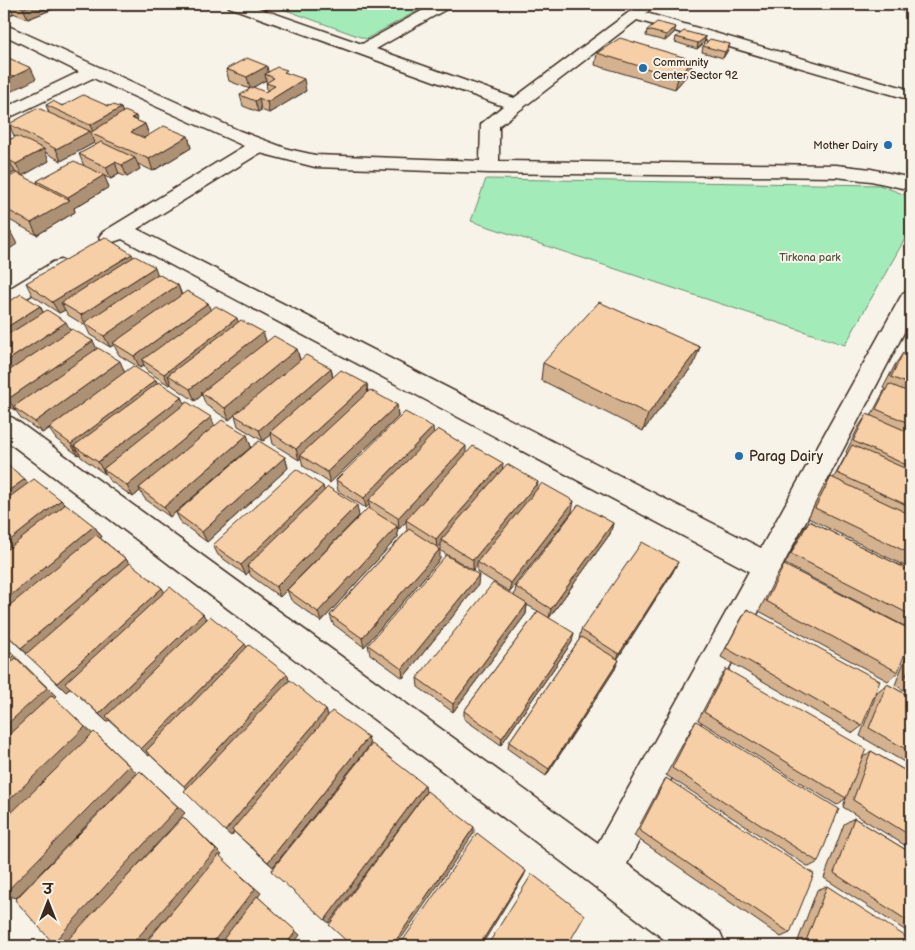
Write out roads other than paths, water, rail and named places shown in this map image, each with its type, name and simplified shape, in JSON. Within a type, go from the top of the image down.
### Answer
[{"type":"street","points":[[4,12],[24,4]]},
{"type":"street","points":[[234,4],[517,105]]},
{"type":"street","points":[[363,50],[445,4]]},
{"type":"street","points":[[489,167],[490,124],[650,4]]},
{"type":"street","points":[[896,4],[911,8]]},
{"type":"street","points":[[635,15],[911,95]]},
{"type":"street","points":[[4,29],[92,72],[284,156],[315,161],[489,167],[836,171],[872,175],[911,184]]},
{"type":"street","points":[[4,115],[92,72]]},
{"type":"street","points":[[4,302],[258,146]]},
{"type":"street","points":[[122,230],[767,566]]},
{"type":"street","points":[[604,870],[767,566],[901,341],[911,298]]},
{"type":"street","points":[[4,425],[706,946]]},
{"type":"place","name":"Community Center Sector 92","points":[[643,68]]},
{"type":"place","name":"Mother Dairy","points":[[888,145]]},
{"type":"place","name":"Parag Dairy","points":[[739,456]]},
{"type":"park label","name":"Tirkona park","points":[[810,257]]}]
